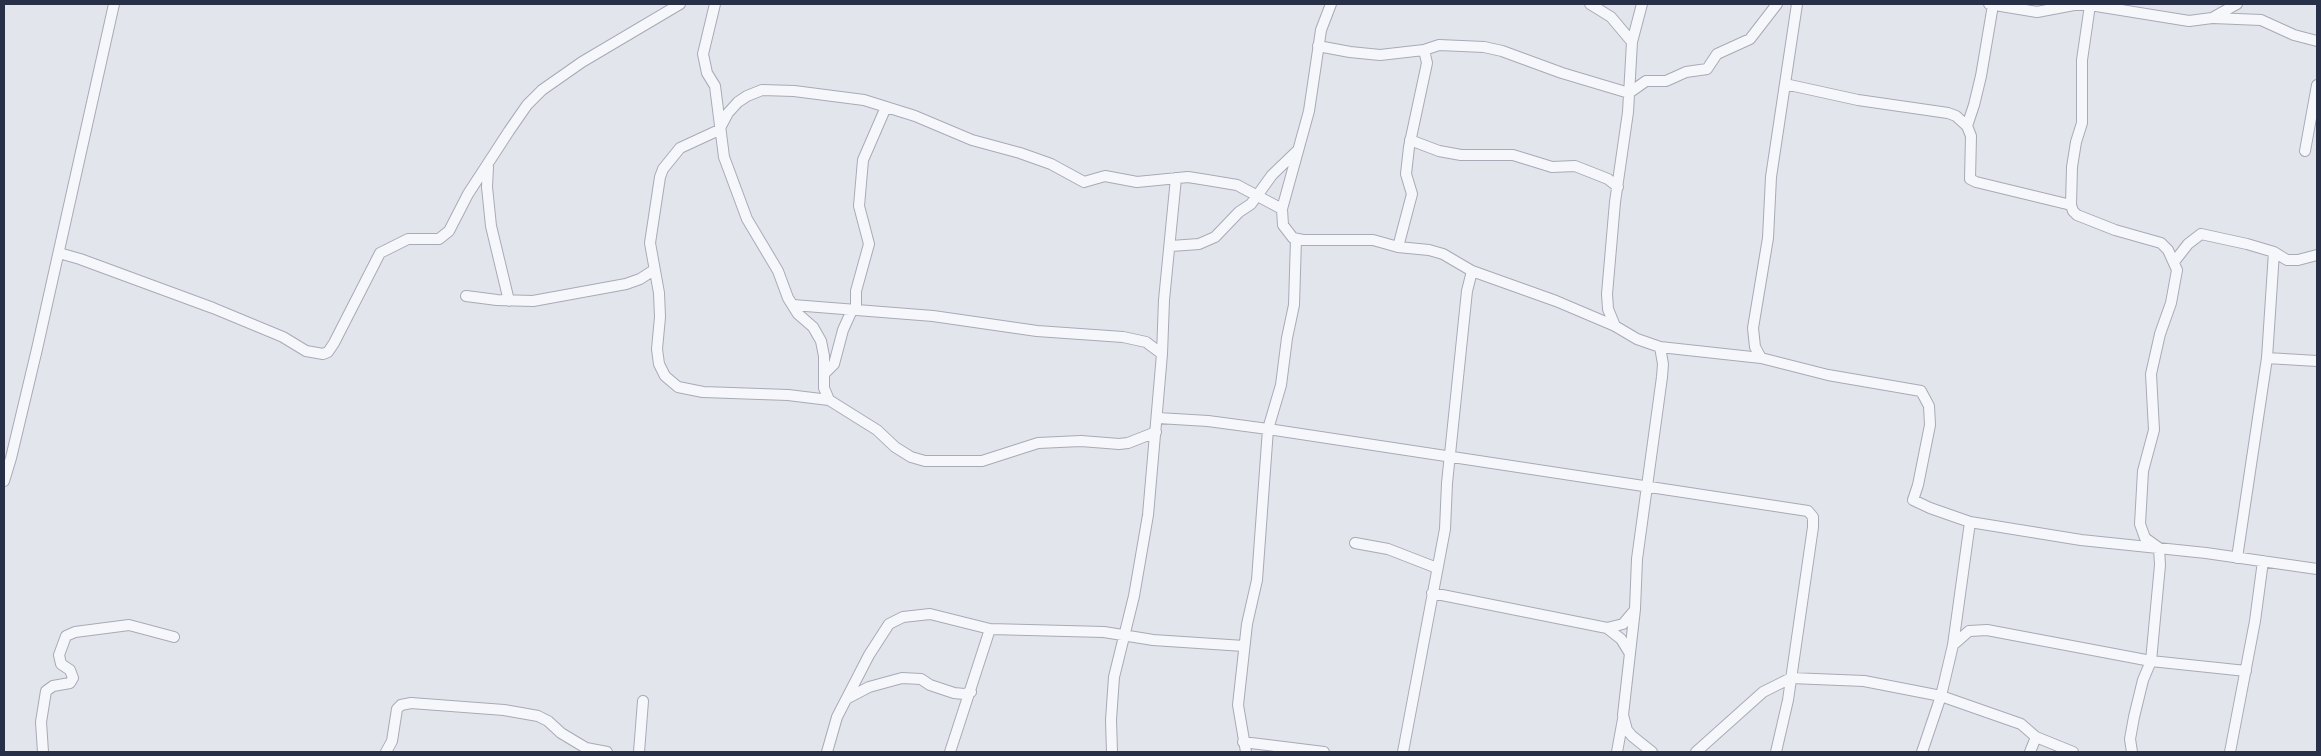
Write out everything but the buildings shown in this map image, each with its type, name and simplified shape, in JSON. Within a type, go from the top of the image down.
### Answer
[{"type":"street","points":[[4,481],[59,253],[114,4]]},
{"type":"street","points":[[59,253],[213,308],[282,337],[306,351],[323,354],[328,352],[380,252],[408,239],[438,239],[444,236],[449,231],[468,194],[527,105],[542,90],[582,62],[680,4]]},
{"type":"street","points":[[715,4],[703,54],[707,73],[714,86],[724,157],[747,219],[778,271],[798,314],[813,327],[821,341],[824,356],[824,388],[829,400]]},
{"type":"street","points":[[1331,4],[1321,30],[1309,111],[1282,209],[1283,225],[1289,234],[1296,239],[1373,240],[1398,247],[1429,250],[1442,254],[1472,271],[1517,286],[1615,326],[1637,339],[1660,347],[1761,358],[1828,375],[1921,392],[1929,406],[1930,425],[1918,486],[1913,500],[1970,522],[2081,540],[2159,548],[2317,569]]},
{"type":"street","points":[[1590,4],[1611,17],[1632,42]]},
{"type":"street","points":[[1615,326],[1608,309],[1607,294],[1614,202],[1618,187],[1628,112],[1632,42],[1642,4]]},
{"type":"street","points":[[1629,93],[1646,81],[1666,81],[1686,72],[1707,69],[1717,54],[1750,39],[1777,4]]},
{"type":"street","points":[[1761,358],[1754,347],[1753,328],[1768,238],[1771,177],[1797,4]]},
{"type":"street","points":[[2071,205],[1970,179],[1972,146],[1967,126],[1979,83],[1991,4],[2037,12],[2074,5],[2090,5],[2180,20],[2212,18],[2261,20],[2294,35],[2317,40]]},
{"type":"street","points":[[2212,18],[2237,4]]},
{"type":"street","points":[[2090,5],[2082,60],[2082,119],[2073,156],[2071,205],[2077,215],[2115,230],[2162,243],[2174,262],[2176,277],[2171,303],[2160,334],[2152,374],[2154,430],[2141,490],[2140,524],[2142,532],[2145,538],[2159,548]]},
{"type":"street","points":[[1318,46],[1366,54],[1424,50],[1439,45],[1484,47],[1502,51],[1562,73],[1629,93]]},
{"type":"street","points":[[1398,247],[1412,194],[1406,174],[1410,140],[1427,63],[1424,50]]},
{"type":"street","points":[[1785,84],[1858,100],[1948,113],[1956,116],[1967,126]]},
{"type":"street","points":[[2305,151],[2317,85]]},
{"type":"street","points":[[1156,432],[1128,443],[1120,444],[1081,441],[1038,443],[982,461],[925,460],[911,457],[895,447],[877,430],[829,400],[788,394],[702,392],[678,387],[665,376],[659,364],[657,349],[660,317],[659,292],[650,243],[657,188],[663,169],[680,148],[719,130],[738,102],[762,90],[822,93],[864,100],[886,107],[972,140],[1020,153],[1051,164],[1084,182],[1105,176],[1137,182],[1188,177],[1237,184],[1282,209]]},
{"type":"street","points":[[824,374],[834,364],[843,330],[854,310],[856,291],[869,244],[859,206],[862,167],[866,151],[886,107]]},
{"type":"street","points":[[1410,140],[1433,149],[1461,155],[1513,155],[1552,167],[1575,166],[1608,179],[1618,187]]},
{"type":"street","points":[[1171,246],[1189,246],[1210,240],[1257,196],[1272,175],[1299,149]]},
{"type":"street","points":[[488,166],[486,187],[492,226],[509,301]]},
{"type":"street","points":[[1112,752],[1111,720],[1114,677],[1134,596],[1148,515],[1158,418],[1164,300],[1171,246],[1176,178]]},
{"type":"street","points":[[2174,262],[2188,244],[2201,234],[2227,238],[2274,252],[2292,260],[2317,255]]},
{"type":"street","points":[[1296,239],[1294,305],[1287,338],[1282,385],[1268,429],[1257,580],[1247,624],[1238,705],[1244,747],[1324,752]]},
{"type":"street","points":[[2237,558],[2267,358],[2274,252]]},
{"type":"street","points":[[466,296],[509,301],[533,301],[626,284],[640,279],[654,270]]},
{"type":"street","points":[[1403,752],[1444,528],[1467,290],[1472,271]]},
{"type":"street","points":[[793,305],[957,319],[1037,331],[1124,338],[1146,342],[1162,354]]},
{"type":"street","points":[[1617,752],[1624,715],[1629,652],[1635,609],[1637,559],[1662,377],[1660,347]]},
{"type":"street","points":[[2267,358],[2317,361]]},
{"type":"street","points":[[1158,418],[1208,421],[1268,429],[1730,500],[1803,509],[1811,513],[1813,527],[1791,678],[1776,752]]},
{"type":"street","points":[[1922,752],[1942,696],[1953,645],[1970,522]]},
{"type":"street","points":[[1355,543],[1388,549],[1437,568]]},
{"type":"street","points":[[2132,752],[2130,739],[2134,717],[2143,680],[2151,661],[2160,564],[2159,548]]},
{"type":"street","points":[[2230,752],[2256,621],[2263,561]]},
{"type":"street","points":[[1432,593],[1607,628],[1621,638],[1629,652]]},
{"type":"street","points":[[1607,628],[1623,624],[1635,609]]},
{"type":"street","points":[[827,752],[832,731],[868,655],[889,624],[903,617],[930,614],[990,629],[1054,629],[1104,632],[1153,640],[1244,646]]},
{"type":"street","points":[[43,752],[41,722],[46,691],[50,687],[70,683],[73,678],[70,670],[61,664],[59,656],[66,636],[75,632],[96,631],[129,625],[174,637]]},
{"type":"street","points":[[950,752],[990,629]]},
{"type":"street","points":[[1953,645],[1968,631],[1987,630],[2151,661],[2246,672]]},
{"type":"street","points":[[848,698],[869,687],[902,678],[920,679],[930,686],[954,693],[964,694],[971,692]]},
{"type":"street","points":[[1696,752],[1763,692],[1791,678],[1864,681],[1942,696],[2021,724],[2036,737],[2072,752]]},
{"type":"street","points":[[639,752],[642,702]]},
{"type":"street","points":[[386,752],[392,741],[397,709],[401,705],[411,703],[504,710],[538,716],[586,748],[607,752]]},
{"type":"street","points":[[1624,715],[1627,730],[1652,752]]},
{"type":"street","points":[[2030,752],[2036,737]]}]
